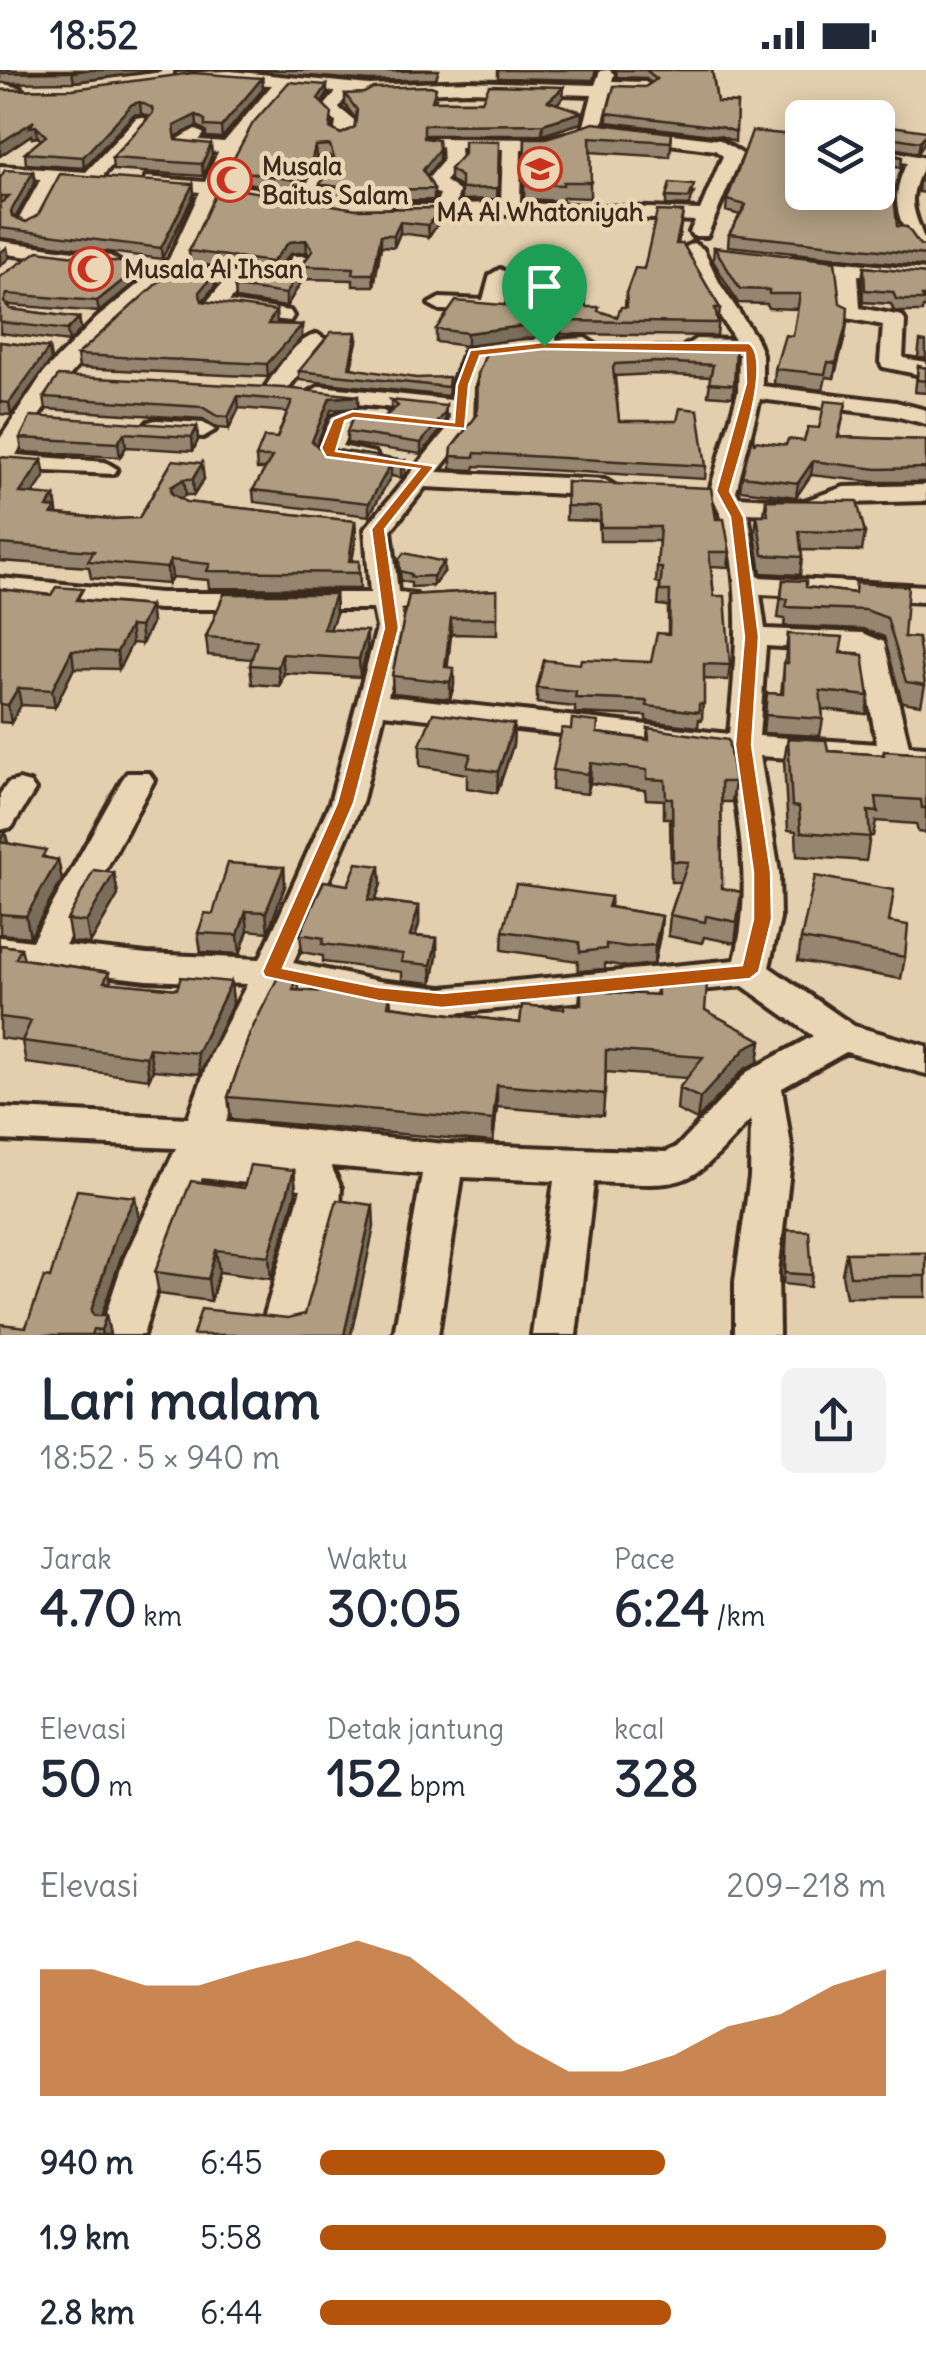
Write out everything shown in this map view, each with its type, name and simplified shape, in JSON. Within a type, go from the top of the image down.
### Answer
[{"type":"street","points":[[538,88],[549,70]]},
{"type":"street","points":[[165,78],[314,79],[369,90],[538,88],[605,82],[646,87]]},
{"type":"street","points":[[105,470],[0,462],[23,418],[52,377],[105,323],[178,262],[208,186],[229,148],[264,102],[286,81]]},
{"type":"street","points":[[444,211],[450,191],[438,188],[436,180],[452,162],[442,143],[554,143],[587,119],[605,82]]},
{"type":"street","points":[[482,143],[476,117],[503,87]]},
{"type":"street","points":[[343,137],[345,120],[330,109],[338,96],[366,95],[369,90]]},
{"type":"street","points":[[697,142],[705,118]]},
{"type":"street","points":[[587,119],[726,147],[733,154],[707,216],[698,268],[749,347],[750,391],[720,495],[746,586],[752,637],[743,745],[762,872],[762,919],[750,972]]},
{"type":"street","points":[[90,178],[142,122]]},
{"type":"street","points":[[195,134],[184,144],[229,148]]},
{"type":"street","points":[[510,208],[512,144]]},
{"type":"street","points":[[0,169],[28,151]]},
{"type":"street","points":[[895,156],[918,159],[901,191],[905,211],[926,249]]},
{"type":"street","points":[[301,202],[325,173],[324,164]]},
{"type":"street","points":[[0,169],[208,186],[329,208]]},
{"type":"street","points":[[26,224],[53,175]]},
{"type":"street","points":[[374,211],[510,208],[707,216]]},
{"type":"street","points":[[0,247],[234,280],[283,283],[300,260]]},
{"type":"street","points":[[12,270],[36,251]]},
{"type":"street","points":[[38,274],[63,254]]},
{"type":"street","points":[[779,261],[926,276]]},
{"type":"street","points":[[846,269],[850,312],[894,322],[890,362],[926,369]]},
{"type":"street","points":[[500,275],[544,346]]},
{"type":"street","points":[[234,280],[214,306],[282,316]]},
{"type":"street","points":[[440,304],[519,308],[552,285]]},
{"type":"street","points":[[71,319],[105,323]]},
{"type":"street","points":[[316,341],[268,388],[462,417]]},
{"type":"street","points":[[122,1335],[145,1259],[197,1146],[230,1054],[272,972],[346,803],[391,628],[369,528],[423,473],[462,417],[463,385],[475,353],[544,346],[613,346]]},
{"type":"street","points":[[664,346],[749,347]]},
{"type":"street","points":[[38,348],[75,353]]},
{"type":"street","points":[[52,377],[92,379]]},
{"type":"street","points":[[750,391],[896,409],[926,417]]},
{"type":"street","points":[[462,417],[348,414],[340,419],[328,448],[330,454],[423,473],[638,490]]},
{"type":"street","points":[[23,418],[59,420]]},
{"type":"street","points":[[131,425],[203,430]]},
{"type":"street","points":[[720,495],[806,509],[844,494],[926,493]]},
{"type":"street","points":[[746,586],[926,594]]},
{"type":"street","points":[[2,589],[160,601],[441,598]]},
{"type":"street","points":[[370,703],[743,745],[910,756],[874,648],[863,642],[752,637]]},
{"type":"street","points":[[42,955],[138,780]]},
{"type":"street","points":[[0,819],[19,790]]},
{"type":"street","points":[[0,950],[146,967],[272,972],[378,994],[442,1001],[750,972],[842,1038],[926,1060]]},
{"type":"street","points":[[0,1124],[197,1146],[282,1146],[445,1160],[575,1177],[671,1169],[767,1101],[842,1038]]},
{"type":"street","points":[[757,1335],[756,1276],[772,1166],[767,1101]]},
{"type":"street","points":[[197,1146],[316,1174],[322,1188],[319,1204],[281,1335]]},
{"type":"street","points":[[416,1335],[445,1160]]},
{"type":"street","points":[[554,1335],[575,1177]]},
{"type":"building","points":[[0,70],[85,70],[0,73]]},
{"type":"building","points":[[340,70],[429,70],[369,72]]},
{"type":"building","points":[[646,70],[712,70],[717,102],[737,103],[736,132],[607,113],[614,86],[645,87],[657,79]]},
{"type":"building","points":[[193,73],[262,78],[221,127],[205,126],[205,120],[196,115],[174,126],[176,140],[211,144],[202,164],[112,158],[153,113],[152,108],[140,102],[132,104],[83,157],[25,153],[46,136],[36,126],[30,127],[34,121],[0,143],[0,90],[73,89]]},
{"type":"building","points":[[289,82],[327,85],[318,99],[332,113],[330,128],[341,134],[355,127],[357,110],[345,94],[364,93],[373,88],[431,86],[436,88],[432,101],[482,101],[489,85],[564,87],[548,101],[582,112],[543,124],[424,125],[424,138],[438,140],[439,149],[423,170],[434,189],[357,190],[320,184],[336,164],[330,145],[315,146],[312,159],[294,180],[228,169],[253,123]]},
{"type":"building","points":[[594,123],[672,133],[671,142],[590,137],[591,182],[524,184],[525,138],[546,138]]},
{"type":"building","points":[[895,126],[926,131],[920,142],[895,138]]},
{"type":"building","points":[[752,131],[785,134],[785,210],[895,210],[895,205],[897,226],[907,227],[920,245],[926,246],[926,255],[729,234],[746,205],[727,200]]},
{"type":"building","points":[[464,141],[499,142],[498,188],[461,189],[461,177],[450,169],[464,154]]},
{"type":"building","points":[[926,161],[926,182],[919,181]]},
{"type":"building","points":[[5,170],[33,172],[11,211],[12,216],[26,222],[38,215],[60,174],[193,184],[161,248],[0,228],[0,204],[9,196],[0,196],[0,178]]},
{"type":"building","points":[[670,183],[694,185],[689,198],[666,197]]},
{"type":"building","points":[[219,186],[356,209],[441,208],[428,225],[400,222],[394,235],[381,235],[373,274],[353,274],[354,268],[302,266],[286,294],[235,287],[243,278],[272,281],[294,276],[313,250],[306,240],[289,242],[272,262],[189,251]]},
{"type":"building","points":[[657,211],[683,212],[676,244],[683,244],[720,308],[715,308],[718,323],[562,321],[467,333],[436,329],[456,301],[550,309],[562,298],[553,282],[583,283],[586,307],[599,307],[598,311],[617,317],[621,307],[627,307],[626,293],[635,268],[644,269]]},
{"type":"building","points":[[714,247],[835,261],[840,303],[848,307],[847,322],[836,363],[828,362],[825,374],[775,369],[785,335],[793,336],[800,294],[740,289]]},
{"type":"building","points":[[38,251],[142,265],[97,301],[7,294],[4,302],[10,309],[79,318],[67,330],[0,322],[0,277]]},
{"type":"building","points":[[864,267],[926,274],[924,300],[896,299],[893,292],[865,290]]},
{"type":"building","points":[[173,269],[214,274],[199,292],[202,301],[276,311],[268,324],[302,325],[267,364],[77,355]]},
{"type":"building","points":[[331,332],[356,332],[349,368],[416,378],[449,377],[448,387],[299,371]]},
{"type":"building","points":[[0,342],[49,348],[9,403],[0,402]]},
{"type":"building","points":[[562,344],[736,347],[734,385],[709,383],[713,365],[655,362],[615,364],[613,368],[619,421],[677,421],[680,408],[698,410],[706,466],[475,453],[474,457],[451,456],[452,447],[477,415],[478,374],[487,351]]},
{"type":"building","points":[[918,366],[926,368],[926,381],[917,380]]},
{"type":"building","points":[[58,376],[284,388],[358,396],[330,398],[312,441],[318,447],[405,461],[401,466],[391,464],[369,503],[253,490],[272,457],[256,457],[264,437],[277,438],[292,401],[238,396],[228,417],[217,416],[202,407],[44,397]]},
{"type":"building","points":[[391,400],[446,406],[445,413],[421,443],[347,432],[353,417],[383,418],[398,406]]},
{"type":"building","points":[[825,401],[846,403],[838,437],[926,440],[926,468],[877,469],[813,461],[798,483],[742,476],[753,433],[754,444],[804,441],[808,427],[819,428]]},
{"type":"building","points":[[31,416],[197,427],[192,437],[124,433],[118,443],[20,438]]},
{"type":"building","points":[[0,457],[42,460],[20,493],[55,496],[47,507],[56,508],[52,514],[112,519],[139,518],[173,460],[202,463],[193,479],[184,479],[171,487],[171,493],[186,502],[355,521],[349,561],[359,561],[359,573],[207,571],[210,564],[170,560],[167,568],[88,561],[94,551],[0,544]]},
{"type":"building","points":[[567,482],[711,488],[716,519],[724,519],[730,552],[709,552],[714,596],[725,596],[730,665],[704,664],[704,704],[699,704],[699,712],[647,706],[647,701],[575,698],[576,692],[537,688],[544,660],[580,664],[581,659],[651,662],[657,633],[669,634],[670,591],[660,591],[662,568],[657,568],[660,527],[601,527],[600,507],[567,506]]},
{"type":"building","points":[[766,500],[857,501],[865,533],[799,531],[802,557],[763,555],[757,515],[768,515]]},
{"type":"building","points":[[404,553],[444,562],[433,576],[411,577],[400,571],[399,559]]},
{"type":"building","points":[[783,580],[806,581],[806,587],[855,593],[856,583],[908,586],[904,637],[918,638],[925,685],[906,682],[887,618],[866,610],[786,607],[788,599],[781,599]]},
{"type":"building","points":[[56,587],[83,589],[77,600],[150,606],[140,627],[130,626],[117,652],[72,650],[52,690],[18,688],[8,705],[0,704],[0,589],[51,595]]},
{"type":"building","points":[[497,590],[497,618],[451,618],[445,667],[454,668],[450,682],[392,676],[409,595]]},
{"type":"building","points":[[224,594],[335,594],[323,629],[367,631],[359,659],[282,654],[278,667],[250,665],[257,641],[206,637]]},
{"type":"building","points":[[788,634],[843,637],[840,653],[863,655],[869,696],[820,691],[823,719],[765,715],[767,693],[783,694]]},
{"type":"building","points":[[433,713],[514,724],[498,772],[467,767],[471,754],[420,745]]},
{"type":"building","points":[[572,719],[598,722],[597,733],[649,740],[648,728],[728,740],[735,782],[721,782],[722,888],[741,892],[737,922],[706,916],[705,922],[670,915],[688,862],[673,861],[672,798],[666,798],[665,780],[647,779],[647,770],[591,763],[588,774],[553,770],[562,728],[571,729]]},
{"type":"building","points":[[788,738],[826,740],[828,751],[926,754],[926,808],[922,808],[921,800],[876,797],[878,812],[868,811],[870,837],[801,832],[799,807],[792,806]]},
{"type":"building","points":[[0,842],[46,850],[42,857],[58,860],[26,916],[0,914]]},
{"type":"building","points":[[228,863],[284,867],[266,912],[246,911],[238,935],[198,933],[205,913],[213,914]]},
{"type":"building","points":[[357,863],[380,866],[368,900],[419,906],[410,936],[437,938],[431,965],[401,962],[403,954],[322,944],[324,938],[300,934],[324,881],[348,885]]},
{"type":"building","points":[[94,870],[114,873],[86,922],[67,920]]},
{"type":"building","points":[[815,876],[894,890],[889,922],[908,925],[905,957],[801,939]]},
{"type":"building","points":[[516,884],[611,897],[608,907],[662,916],[655,945],[606,944],[606,949],[580,952],[579,942],[503,931]]},
{"type":"building","points":[[0,945],[21,948],[16,958],[109,972],[104,982],[177,989],[181,977],[231,982],[197,1053],[149,1048],[146,1057],[22,1041],[31,1021],[0,1017]]},
{"type":"building","points":[[708,971],[705,1010],[761,1040],[747,1047],[700,1098],[679,1088],[703,1057],[606,1050],[605,1094],[497,1085],[493,1120],[228,1097],[250,1033],[280,973],[298,975],[293,990],[390,995],[388,1006],[520,1023],[522,1005],[564,1009],[564,1004],[581,1005],[581,983],[608,981],[608,992],[658,995],[657,976]]},
{"type":"building","points":[[250,1165],[294,1170],[269,1256],[216,1250],[208,1279],[155,1272],[191,1181],[244,1188]]},
{"type":"building","points":[[77,1190],[135,1197],[116,1235],[91,1311],[94,1316],[106,1316],[101,1330],[93,1329],[91,1335],[0,1335],[0,1324],[26,1327],[44,1277],[50,1278]]},
{"type":"building","points":[[337,1200],[373,1205],[344,1335],[193,1335],[201,1309],[288,1318],[305,1314]]},
{"type":"building","points":[[787,1230],[809,1231],[812,1275],[785,1273]]},
{"type":"building","points":[[846,1253],[926,1253],[926,1276],[850,1276]]},
{"type":"place","name":"MA Al Whatoniyah","points":[[540,169]]},
{"type":"place","name":"Musala Baitus Salam","points":[[230,180]]},
{"type":"place","name":"Musala Al Ihsan","points":[[91,269]]},
{"type":"route","points":[[544,346],[749,347],[751,353],[752,383],[723,491],[737,517],[752,637],[743,745],[762,872],[762,919],[750,972],[442,1001],[378,994],[272,972],[346,803],[391,628],[378,529],[428,466],[330,454],[328,448],[340,419],[353,414],[460,427],[463,385],[475,353],[544,346]]}]
